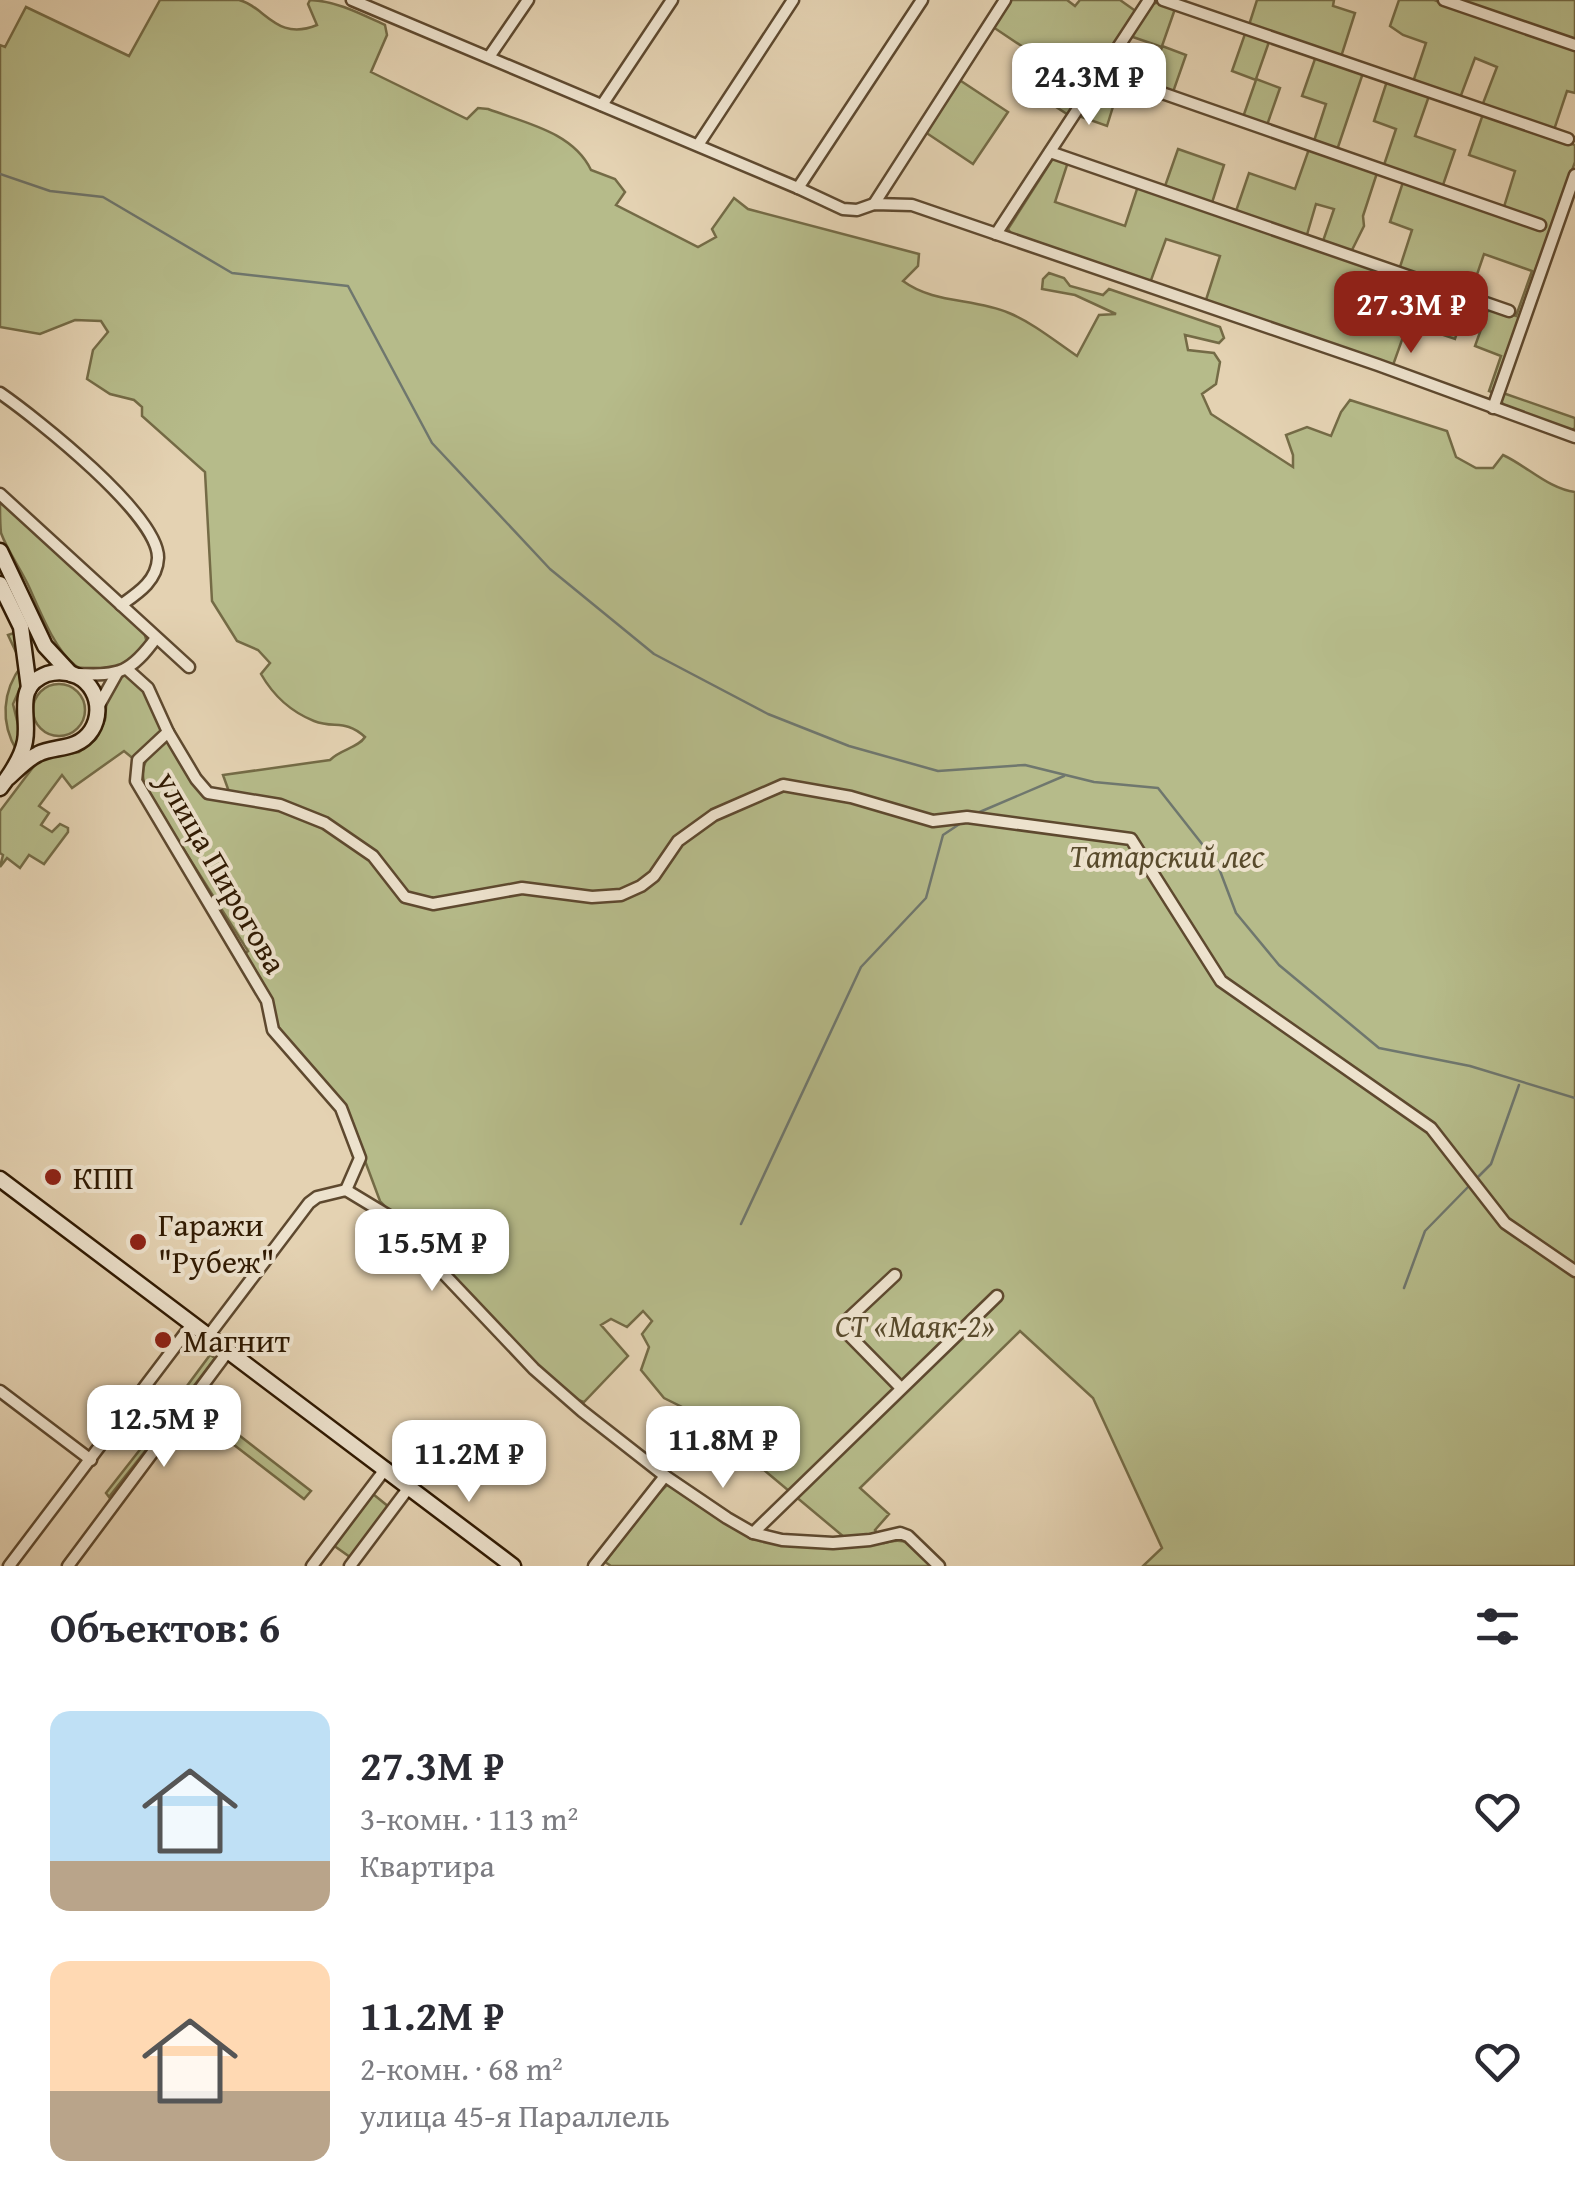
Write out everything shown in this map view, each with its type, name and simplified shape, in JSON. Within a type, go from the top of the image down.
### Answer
[{"type":"main road","points":[[0,551],[45,646],[92,690],[98,709],[92,730],[75,744],[37,754],[4,783]]},
{"type":"main road","points":[[0,584],[21,627],[29,688],[22,706],[25,744],[4,783]]},
{"type":"main road","points":[[29,688],[50,673],[72,674]]},
{"type":"main road","points":[[26,725],[41,742],[64,747]]},
{"type":"main road","points":[[0,1178],[410,1486],[507,1564]]},
{"type":"street","points":[[352,0],[843,210],[874,204],[912,205],[1575,438]]},
{"type":"street","points":[[379,11],[386,0]]},
{"type":"street","points":[[489,58],[528,0]]},
{"type":"street","points":[[602,105],[672,0]]},
{"type":"street","points":[[698,146],[793,0]]},
{"type":"street","points":[[798,188],[922,0]]},
{"type":"street","points":[[874,204],[1006,0]]},
{"type":"street","points":[[996,234],[1150,0]]},
{"type":"street","points":[[1163,0],[1568,138]]},
{"type":"street","points":[[1444,0],[1575,45]]},
{"type":"street","points":[[1102,72],[1540,226]]},
{"type":"street","points":[[1050,152],[1509,311]]},
{"type":"street","points":[[1493,408],[1575,175]]},
{"type":"street","points":[[0,393],[95,471],[155,542],[156,572],[142,590],[121,605]]},
{"type":"street","points":[[0,494],[189,666]]},
{"type":"street","points":[[98,709],[122,671],[156,638]]},
{"type":"street","points":[[72,674],[122,671]]},
{"type":"street","name":"улица Пирогова","points":[[122,671],[148,688],[168,732],[135,768],[144,798],[268,1001],[273,1030],[341,1108],[360,1158],[346,1190]]},
{"type":"street","points":[[168,732],[208,793],[280,805],[324,823],[372,856],[405,897],[433,904],[522,888],[592,897],[620,894],[642,886],[654,876],[678,841],[726,807],[783,785],[851,797],[933,821],[967,818],[1131,839],[1220,982],[1431,1128],[1505,1222],[1575,1270]]},
{"type":"street","points":[[209,1335],[309,1203],[317,1197],[346,1190],[389,1216],[534,1369],[607,1432],[665,1476],[753,1533],[782,1540],[833,1543],[900,1533],[939,1566]]},
{"type":"street","points":[[895,1274],[847,1320],[846,1332],[900,1387]]},
{"type":"street","points":[[753,1533],[998,1296]]},
{"type":"street","points":[[9,1566],[192,1323]]},
{"type":"street","points":[[68,1566],[229,1350]]},
{"type":"street","points":[[0,1391],[91,1460]]},
{"type":"street","points":[[312,1566],[386,1468]]},
{"type":"street","points":[[594,1566],[665,1476]]},
{"type":"street","points":[[350,1566],[410,1486]]},
{"type":"green space","name":"Татарский лес","points":[[160,0],[239,0],[291,29],[317,25],[308,4],[310,0],[320,1],[385,25],[387,35],[371,72],[467,119],[478,108],[488,109],[560,138],[573,146],[591,170],[615,179],[625,192],[616,205],[698,247],[716,237],[712,229],[734,198],[748,209],[919,254],[918,266],[903,281],[928,294],[1009,313],[1077,356],[1099,315],[1116,314],[1075,295],[1042,289],[1043,279],[1049,273],[1064,278],[1070,286],[1103,295],[1109,289],[1220,327],[1224,338],[1219,343],[1185,335],[1188,350],[1214,353],[1220,362],[1216,384],[1202,394],[1211,414],[1293,467],[1286,435],[1307,427],[1331,436],[1350,400],[1447,431],[1456,457],[1476,468],[1493,468],[1503,455],[1547,482],[1575,492],[1575,1566],[1143,1566],[1162,1548],[1093,1398],[1020,1331],[860,1488],[889,1514],[875,1530],[884,1543],[907,1542],[935,1566],[611,1566],[605,1562],[668,1484],[760,1541],[842,1548],[844,1537],[764,1470],[716,1435],[702,1430],[682,1407],[664,1398],[641,1370],[649,1347],[642,1334],[652,1321],[643,1311],[627,1327],[611,1319],[601,1325],[628,1356],[584,1402],[575,1399],[536,1366],[380,1201],[343,1102],[285,1038],[277,1024],[273,1002],[245,954],[248,951],[148,793],[143,776],[149,755],[170,740],[198,789],[232,800],[223,775],[330,760],[365,737],[346,726],[314,721],[289,707],[261,674],[270,663],[258,650],[237,641],[212,601],[205,472],[142,416],[142,407],[134,400],[110,394],[87,379],[93,350],[108,332],[101,321],[75,320],[40,334],[0,327],[0,45],[5,47],[26,7],[129,56]]},
{"type":"green space","points":[[1010,0],[1067,0],[1075,6],[1080,0],[1120,0],[1137,12],[1070,116],[1024,86],[1041,59],[993,27]]},
{"type":"green space","points":[[1257,0],[1334,0],[1333,6],[1355,13],[1341,57],[1249,25]]},
{"type":"green space","points":[[1399,0],[1434,0],[1575,48],[1575,93],[1567,91],[1554,130],[1482,106],[1497,67],[1475,58],[1460,98],[1413,82],[1426,43],[1390,26]]},
{"type":"green space","points":[[1449,0],[1575,0],[1575,44]]},
{"type":"green space","points":[[1151,4],[1176,6],[1162,46],[1186,55],[1172,95],[1148,87],[1162,47],[1130,36]]},
{"type":"green space","points":[[1246,31],[1270,39],[1256,79],[1280,88],[1266,128],[1242,120],[1256,80],[1232,71]]},
{"type":"green space","points":[[1316,56],[1363,73],[1336,153],[1313,144],[1326,104],[1302,96]]},
{"type":"green space","points":[[958,79],[1008,112],[973,164],[925,132]]},
{"type":"green space","points":[[1109,80],[1120,84],[1107,126],[1079,116],[1100,83]]},
{"type":"green space","points":[[1387,81],[1429,96],[1415,136],[1455,150],[1442,188],[1383,168],[1396,129],[1374,121]]},
{"type":"green space","points":[[1483,114],[1575,145],[1575,162],[1494,393],[1489,391],[1501,356],[1475,346],[1489,307],[1516,316],[1532,271],[1484,254],[1470,295],[1399,270],[1412,230],[1390,222],[1403,182],[1503,210],[1515,171],[1469,155]]},
{"type":"green space","points":[[1178,149],[1224,165],[1211,206],[1164,189]]},
{"type":"green space","points":[[1309,149],[1377,173],[1363,216],[1364,226],[1350,254],[1322,244],[1334,209],[1316,204],[1306,238],[1235,214],[1249,173],[1295,189]]},
{"type":"green space","points":[[1055,159],[1068,162],[1055,202],[1125,226],[1138,186],[1373,268],[1360,305],[1383,314],[1397,275],[1468,299],[1455,339],[1408,323],[1392,368],[1205,303],[1220,256],[1166,239],[1150,283],[1012,235],[1008,229]]},
{"type":"green space","points":[[1503,393],[1575,418],[1575,428],[1571,430],[1504,406]]},
{"type":"green space","points":[[0,502],[144,632],[147,643],[105,673],[88,672],[74,664],[50,631],[4,540]]},
{"type":"green space","points":[[17,632],[25,677],[13,704],[21,737],[17,751],[8,729],[6,707],[10,685],[22,665],[8,635]]},
{"type":"green space","points":[[129,674],[142,683],[164,733],[135,760],[124,751],[72,788],[62,775],[39,806],[49,813],[41,825],[52,832],[60,824],[68,832],[44,864],[29,855],[20,868],[7,858],[0,867],[0,811],[37,762],[79,752],[96,739],[105,720],[107,696],[117,678]]},
{"type":"green space","points":[[59,684],[77,692],[85,710],[77,728],[59,736],[41,728],[33,710],[41,692]]},
{"type":"green space","points":[[210,1355],[215,1358],[162,1428],[158,1425]]},
{"type":"green space","points":[[231,1429],[311,1491],[304,1499],[225,1438]]},
{"type":"green space","points":[[153,1433],[157,1436],[109,1497],[106,1493]]},
{"type":"green space","points":[[373,1494],[389,1507],[350,1557],[333,1545]]},
{"type":"waterway","points":[[0,174],[50,191],[103,197],[232,273],[348,286],[432,443],[550,569],[654,654],[768,714],[849,746],[938,771],[1025,765],[1094,782],[1158,788],[1217,863],[1236,913],[1279,965],[1379,1048],[1470,1066],[1575,1098]]},
{"type":"waterway","points":[[975,814],[1064,776]]},
{"type":"waterway","points":[[741,1224],[861,967],[926,898],[943,835],[964,821]]},
{"type":"waterway","points":[[1475,1180],[1491,1164],[1519,1085]]},
{"type":"waterway","points":[[1404,1288],[1425,1231],[1469,1186]]},
{"type":"place","name":"КПП","points":[[53,1177]]},
{"type":"place","name":"Гаражи \"Рубеж\"","points":[[138,1242]]},
{"type":"place","name":"Магнит","points":[[163,1340]]},
{"type":"park label","name":"СТ «Маяк-2»","points":[[915,1325]]}]
